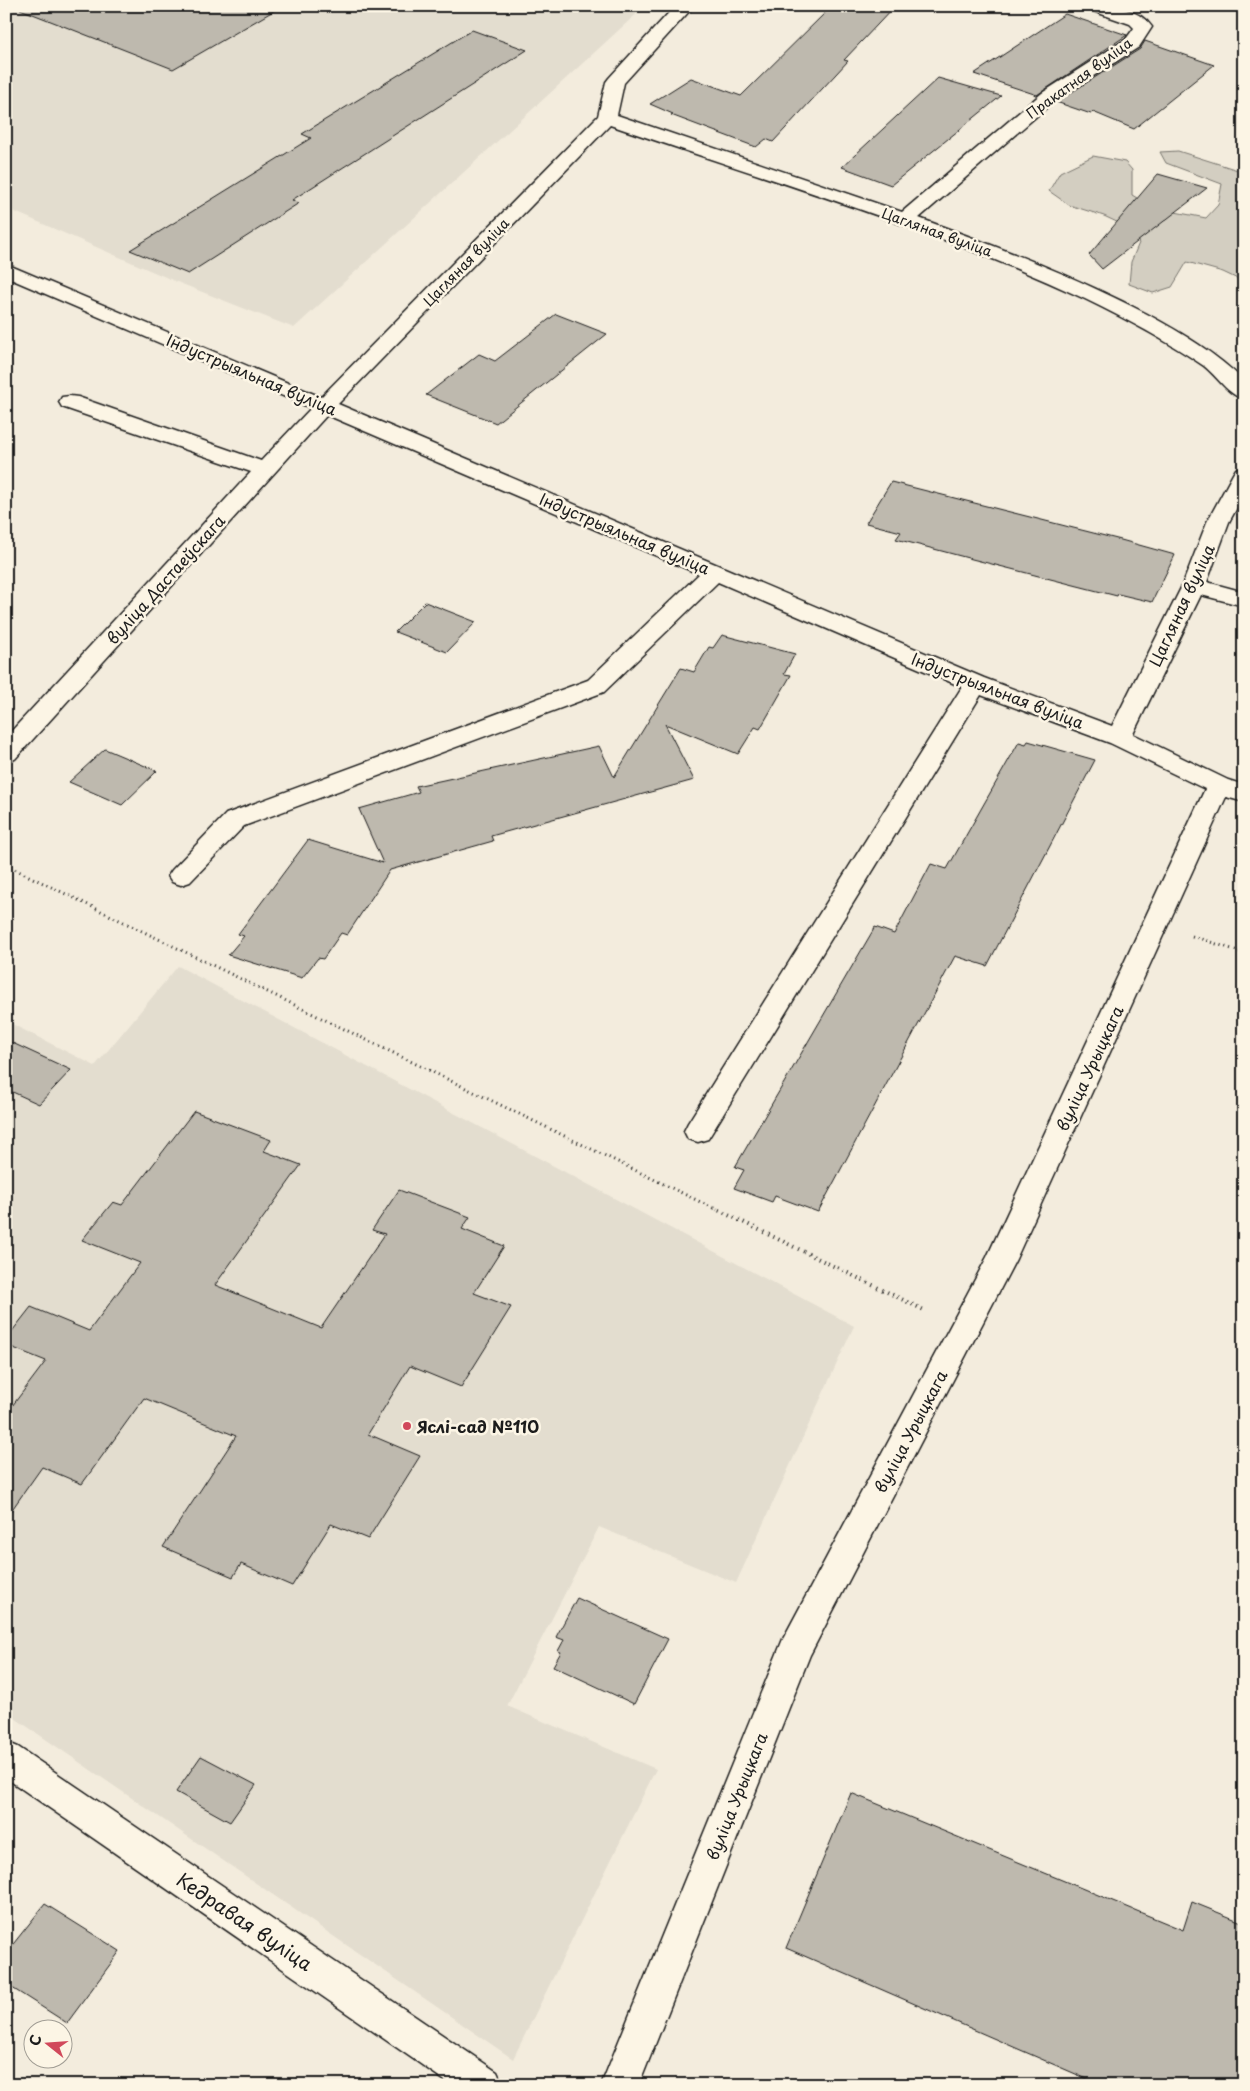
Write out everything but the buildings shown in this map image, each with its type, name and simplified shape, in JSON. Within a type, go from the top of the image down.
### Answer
[{"type":"street","points":[[607,118],[615,82],[685,6]]},
{"type":"street","name":"Пракатная вуліца","points":[[905,220],[1048,97],[1133,43],[1143,27],[1136,20],[1096,6]]},
{"type":"street","name":"Цагляная вуліца","points":[[325,405],[607,118],[905,220],[1035,269],[1130,314],[1213,363],[1244,393]]},
{"type":"street","name":"Індустрыяльная вуліца","points":[[6,270],[976,684],[1119,737],[1232,790]]},
{"type":"street","points":[[70,402],[265,470]]},
{"type":"street","name":"вуліца Дастаеўскага","points":[[6,753],[325,405]]},
{"type":"street","name":"Цагляная вуліца","points":[[1119,737],[1194,586],[1218,522],[1244,474]]},
{"type":"street","points":[[181,876],[235,820],[596,686],[715,572]]},
{"type":"street","points":[[1194,586],[1244,599]]},
{"type":"street","points":[[698,1131],[976,684]]},
{"type":"street","name":"вуліца Урыцкага","points":[[620,2085],[795,1650],[1001,1259],[1155,924],[1232,790]]},
{"type":"street","name":"Кедравая вуліца","points":[[6,1758],[484,2085]]},
{"type":"path","points":[[6,865],[963,1330]]},
{"type":"path","points":[[1155,924],[1244,953]]},
{"type":"shaded area","points":[[6,6],[645,6],[294,328],[177,282],[6,208]]},
{"type":"shaded area","points":[[1178,151],[1244,172],[1244,282],[1223,272],[1187,262],[1172,287],[1153,293],[1129,284],[1131,262],[1139,243],[1121,224],[1104,216],[1069,205],[1049,191],[1060,172],[1093,156],[1125,162],[1132,170],[1132,195],[1154,208],[1206,218],[1218,205],[1222,184],[1166,163],[1160,152]]},
{"type":"shaded area","name":"Яслі-сад №110","points":[[178,966],[854,1326],[736,1583],[599,1527],[507,1706],[656,1769],[513,2059],[6,1712],[6,1021],[95,1066]]},
{"type":"place","name":"Яслі-сад №110","points":[[407,1426]]}]
